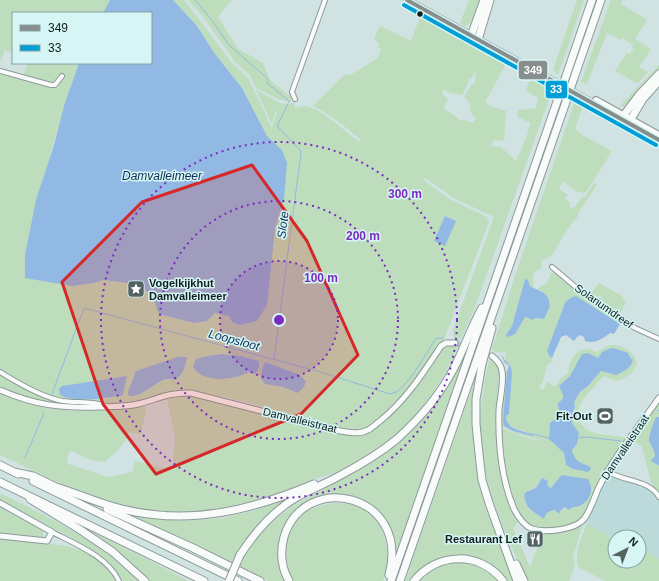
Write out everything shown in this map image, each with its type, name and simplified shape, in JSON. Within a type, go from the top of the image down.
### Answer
[{"type":"highway","points":[[475,37],[484,0]]},
{"type":"highway","points":[[475,37],[490,0]]},
{"type":"highway","points":[[587,14],[586,6],[588,0]]},
{"type":"highway","points":[[391,581],[592,0]]},
{"type":"highway","points":[[400,581],[601,0]]},
{"type":"highway","points":[[592,25],[598,22],[606,0]]},
{"type":"highway","points":[[624,115],[634,100],[659,74]]},
{"type":"highway","points":[[631,119],[643,99],[659,81]]},
{"type":"highway","points":[[230,581],[240,555],[254,534],[284,507],[297,497],[374,455],[396,439],[419,417],[435,397],[453,369],[478,315],[490,296]]},
{"type":"highway","points":[[492,316],[494,322],[482,364],[476,399],[476,424],[482,480],[517,581]]},
{"type":"highway","points":[[0,465],[238,581]]},
{"type":"highway","points":[[56,487],[125,510],[176,517],[235,511],[299,490],[349,470]]},
{"type":"highway","points":[[14,472],[33,476],[170,537],[260,581]]},
{"type":"highway","points":[[0,482],[204,581]]},
{"type":"highway","points":[[13,488],[113,552],[131,567],[144,581]]},
{"type":"highway","points":[[289,581],[283,564],[281,552],[286,531],[290,523],[302,510],[308,506],[320,500],[338,498],[360,502],[374,512],[384,524],[390,537],[392,549],[391,570],[388,581]]},
{"type":"highway","points":[[499,530],[524,581]]},
{"type":"highway","points":[[414,581],[422,572],[432,566],[443,561],[459,558],[488,566],[503,581]]},
{"type":"main road","points":[[407,0],[659,140]]},
{"type":"main road","points":[[475,37],[659,135]]},
{"type":"street","points":[[295,99],[292,92],[325,0]]},
{"type":"street","points":[[0,71],[51,85],[55,84],[62,76]]},
{"type":"street","name":"Solariumdreef","points":[[552,267],[578,289],[635,328],[659,339]]},
{"type":"street","name":"Damvalleistraat","points":[[0,390],[25,400],[55,407],[138,404],[172,393],[191,393],[340,431],[361,432],[368,430],[386,416],[414,387],[441,346],[446,343],[455,343]]},
{"type":"street","name":"Damvalleistraat","points":[[492,356],[499,362],[502,372],[499,426],[501,458],[510,498],[521,521],[532,528],[541,530],[564,529],[580,523],[586,516],[607,471],[659,398]]},
{"type":"street","name":"Damvalleistraat","points":[[0,372],[17,382],[56,399],[96,402],[108,406]]},
{"type":"street","points":[[607,471],[614,476],[649,486],[659,497]]},
{"type":"street","points":[[0,503],[97,557],[110,568],[119,581]]},
{"type":"street","points":[[0,536],[47,541],[52,532]]},
{"type":"highlighted area","points":[[252,165],[307,241],[358,355],[301,414],[156,474],[103,404],[62,282],[142,202]]},
{"type":"shaded area","points":[[607,476],[651,489],[659,501],[659,559],[647,552],[647,529],[607,529],[607,535],[587,523]]},
{"type":"green space","points":[[0,0],[110,0],[104,12],[12,12],[12,53],[5,50],[0,62]]},
{"type":"green space","points":[[173,0],[184,0],[232,63],[248,78],[272,128],[277,111],[275,111],[272,124],[256,90],[282,104],[294,103],[295,108],[305,106],[318,111],[360,142],[361,140],[344,126],[313,106],[346,74],[350,75],[378,58],[381,49],[378,47],[379,43],[374,39],[380,26],[411,41],[421,15],[507,62],[485,102],[492,107],[506,111],[504,141],[494,140],[491,146],[501,147],[516,161],[527,136],[530,123],[518,117],[517,113],[519,110],[536,108],[538,98],[526,91],[530,79],[524,76],[526,71],[554,85],[474,310],[459,342],[454,338],[453,330],[494,217],[454,198],[425,178],[422,179],[451,200],[487,217],[489,222],[444,339],[406,391],[372,424],[361,430],[339,427],[229,398],[185,389],[172,391],[140,402],[112,404],[96,401],[59,399],[27,385],[0,370],[0,73],[58,88],[63,75],[62,74],[54,83],[23,76],[28,64],[79,64],[49,158],[25,255],[94,283],[103,280],[137,284],[152,295],[207,321],[215,313],[229,316],[275,228],[284,200],[282,150],[267,136],[242,88],[215,54],[197,26]],"holes":[[[475,72],[475,83],[465,95],[465,98],[471,104],[470,112],[476,118],[473,123],[465,120],[461,121],[443,108],[448,99],[443,95],[443,89],[450,93],[462,95],[469,79],[472,78]],[[222,354],[241,356],[259,361],[259,367],[255,373],[248,373],[230,378],[210,378],[196,359]],[[187,357],[184,371],[157,384],[136,371]],[[287,371],[300,375],[298,393],[268,383]],[[126,377],[123,395],[104,399],[66,385]]]},
{"type":"green space","points":[[188,0],[233,0],[218,17],[238,49],[263,63],[270,80],[292,98],[290,102],[278,99],[256,88],[250,75],[236,63],[204,18]]},
{"type":"green space","points":[[469,0],[481,0],[474,19],[465,26],[460,23]]},
{"type":"green space","points":[[577,0],[584,0],[558,75],[553,70]]},
{"type":"green space","points":[[611,0],[622,0],[621,4],[647,20],[635,39],[651,49],[639,67],[648,72],[638,83],[615,71],[627,53],[630,54],[634,48],[631,47],[633,45],[622,38],[621,40],[607,33],[587,84],[581,82]]},
{"type":"green space","points":[[659,65],[659,70],[641,87],[627,104],[619,108],[620,106]]},
{"type":"green space","points":[[576,98],[584,103],[575,129],[584,136],[612,151],[586,192],[583,193],[577,191],[563,181],[559,189],[568,195],[565,198],[570,203],[570,208],[575,207],[582,197],[585,197],[594,183],[597,185],[552,255],[541,261],[542,269],[535,272],[533,276],[533,288],[530,286],[528,280],[525,280],[512,326],[506,335],[516,332],[525,317],[531,320],[537,318],[544,319],[550,309],[550,302],[545,294],[538,289],[546,284],[553,272],[614,315],[612,319],[582,300],[549,354],[553,361],[547,365],[543,381],[539,388],[543,390],[547,382],[555,387],[562,377],[568,373],[573,357],[583,349],[596,352],[608,346],[617,345],[630,352],[636,359],[637,363],[634,370],[627,377],[620,380],[616,381],[604,376],[580,404],[578,410],[583,427],[598,434],[618,436],[628,439],[604,471],[594,489],[590,504],[581,520],[575,524],[559,529],[542,528],[533,526],[526,522],[515,508],[508,486],[501,428],[520,436],[540,441],[514,433],[502,426],[503,369],[505,369],[507,371],[507,377],[503,420],[504,426],[513,431],[533,436],[533,434],[516,429],[508,424],[506,416],[509,364],[505,360],[506,352],[495,352],[492,349],[515,276]],"holes":[[[611,348],[626,353],[630,358],[631,366],[620,373],[610,374],[601,371],[588,386],[580,392],[574,402],[575,411],[573,413],[572,423],[579,433],[577,444],[571,450],[578,461],[589,466],[565,462],[564,453],[549,437],[552,424],[561,415],[558,405],[563,399],[563,395],[559,386],[570,376],[582,355],[591,355],[598,358],[602,352]],[[562,475],[578,478],[590,496],[582,505],[563,509],[560,513],[555,510],[551,511],[544,519],[530,510],[525,504],[530,490],[536,488],[543,478],[547,481],[546,485],[551,488]]]},
{"type":"green space","points":[[599,283],[622,296],[626,302],[619,315],[590,295]]},
{"type":"green space","points":[[447,345],[458,346],[447,370],[432,394],[405,426],[395,435],[364,457],[339,471],[246,504],[204,512],[174,513],[145,511],[97,499],[0,455],[0,393],[22,402],[50,409],[75,411],[145,406],[146,411],[141,434],[129,432],[122,445],[105,462],[90,460],[72,451],[69,452],[67,459],[68,464],[108,477],[133,471],[135,461],[172,470],[175,438],[167,398],[193,396],[350,435],[362,435],[385,421],[411,393],[442,349]]},
{"type":"green space","points":[[463,357],[464,359],[395,557],[385,521],[351,498],[306,505],[282,536],[287,581],[268,581],[240,566],[245,557],[244,556],[256,539],[283,513],[313,494],[379,457],[410,432],[431,409]]},
{"type":"green space","points":[[490,357],[499,369],[496,419],[500,470],[509,502],[518,522],[513,528],[530,567],[543,533],[557,532],[582,526],[573,557],[575,566],[569,581],[527,581],[493,499],[482,456],[480,428],[482,399]]},
{"type":"green space","points":[[0,373],[55,400],[97,405],[59,404],[35,400],[11,392],[0,386]]},
{"type":"green space","points":[[477,374],[473,418],[475,463],[481,492],[488,514],[514,581],[506,581],[498,572],[450,557],[411,581],[405,581]]},
{"type":"green space","points":[[659,402],[659,417],[656,417],[653,428],[650,432],[655,456],[652,458],[653,463],[659,466],[659,494],[651,482],[642,447],[635,441],[616,468],[613,466]]},
{"type":"green space","points":[[0,493],[55,521],[91,542],[108,554],[138,581],[123,581],[114,569],[102,558],[68,536],[0,501]]},
{"type":"green space","points":[[290,498],[249,535],[231,562],[131,516],[173,520],[216,519],[250,511]]},
{"type":"green space","points":[[331,503],[347,504],[359,507],[371,515],[378,523],[387,552],[386,572],[383,581],[294,581],[287,563],[286,553],[290,534],[294,526],[307,511]]},
{"type":"green space","points":[[0,507],[41,529],[43,532],[43,537],[0,534]]},
{"type":"green space","points":[[587,523],[607,535],[607,569],[647,569],[647,552],[659,559],[659,581],[605,581],[578,567],[577,555]]},
{"type":"green space","points":[[89,530],[189,581],[148,581],[130,562],[88,532]]},
{"type":"green space","points":[[0,539],[56,545],[77,549],[94,557],[107,568],[116,581],[0,581]]},
{"type":"green space","points":[[455,563],[478,567],[489,573],[498,581],[420,581],[427,574],[436,569]]},
{"type":"water","name":"Damvalleimeer","points":[[110,0],[173,0],[197,26],[215,54],[242,88],[267,136],[282,150],[287,163],[284,200],[275,228],[267,305],[257,321],[240,325],[232,322],[229,316],[215,313],[207,321],[194,323],[159,314],[152,295],[137,284],[103,280],[94,283],[72,286],[25,278],[25,255],[36,200],[54,145],[64,106],[79,64],[152,64],[152,12],[104,12]]},
{"type":"water","points":[[445,216],[456,221],[445,246],[434,241]]},
{"type":"water","points":[[525,279],[528,280],[530,286],[546,295],[550,307],[544,319],[537,318],[531,320],[525,317],[515,334],[507,337],[506,335],[512,326]]},
{"type":"water","points":[[576,296],[620,324],[614,334],[610,333],[595,341],[585,341],[584,337],[580,335],[574,341],[566,335],[561,337],[552,358],[547,351],[565,303],[570,298]]},
{"type":"water","points":[[611,348],[628,353],[631,359],[633,359],[631,365],[627,369],[616,375],[601,371],[588,386],[580,392],[574,402],[575,407],[572,423],[579,433],[577,444],[572,450],[576,459],[589,466],[591,469],[588,472],[573,469],[566,465],[564,453],[549,439],[550,423],[561,415],[558,403],[563,399],[563,395],[559,386],[570,376],[582,354],[588,353],[598,358],[602,352]]},
{"type":"water","points":[[222,354],[241,356],[259,361],[259,367],[255,374],[249,372],[236,377],[220,379],[204,376],[193,367],[196,359]]},
{"type":"water","points":[[178,357],[187,357],[184,370],[178,378],[175,380],[164,380],[135,396],[129,396],[128,392],[136,371]]},
{"type":"water","points":[[505,360],[511,367],[512,373],[509,414],[506,416],[507,421],[512,427],[520,431],[533,434],[533,436],[513,431],[504,426],[503,420],[507,371],[509,366],[504,362]]},
{"type":"water","points":[[265,362],[300,375],[306,381],[304,387],[298,393],[283,387],[265,384],[261,379]]},
{"type":"water","points":[[127,376],[123,395],[74,399],[60,395],[59,389],[62,386]]},
{"type":"water","points":[[656,417],[659,417],[659,466],[651,460],[655,456],[649,441],[650,433]]},
{"type":"water","points":[[562,475],[588,479],[591,487],[590,495],[580,506],[573,507],[569,510],[565,507],[559,514],[555,510],[551,511],[544,519],[528,507],[524,495],[526,492],[536,488],[542,478],[548,481],[547,485],[551,488]]},
{"type":"waterway","name":"Slote","points":[[195,0],[211,19],[229,45],[268,79],[267,83],[289,102]]},
{"type":"waterway","name":"Slote","points":[[274,359],[301,153],[300,150],[277,126],[288,104]]},
{"type":"waterway","name":"Loopsloot","points":[[52,394],[84,308],[324,373],[390,394],[401,389],[406,383],[436,338],[443,338]]},
{"type":"waterway","name":"Loopsloot","points":[[502,356],[505,362]]},
{"type":"waterway","name":"Loopsloot","points":[[25,458],[44,413]]},
{"type":"waterway","name":"Loopsloot","points":[[533,434],[549,438]]},
{"type":"waterway","name":"Loopsloot","points":[[578,438],[586,437],[621,441]]},
{"type":"tunnel","points":[[455,343],[492,356]]},
{"type":"transit line","name":"349","points":[[407,0],[659,140]]},
{"type":"transit line","name":"33","points":[[404,5],[656,145]]},
{"type":"place","name":"Vogelkijkhut Damvalleimeer","points":[[136,289]]},
{"type":"place","name":"Fit-Out","points":[[605,416]]},
{"type":"place","name":"Restaurant Lef","points":[[535,539]]}]
